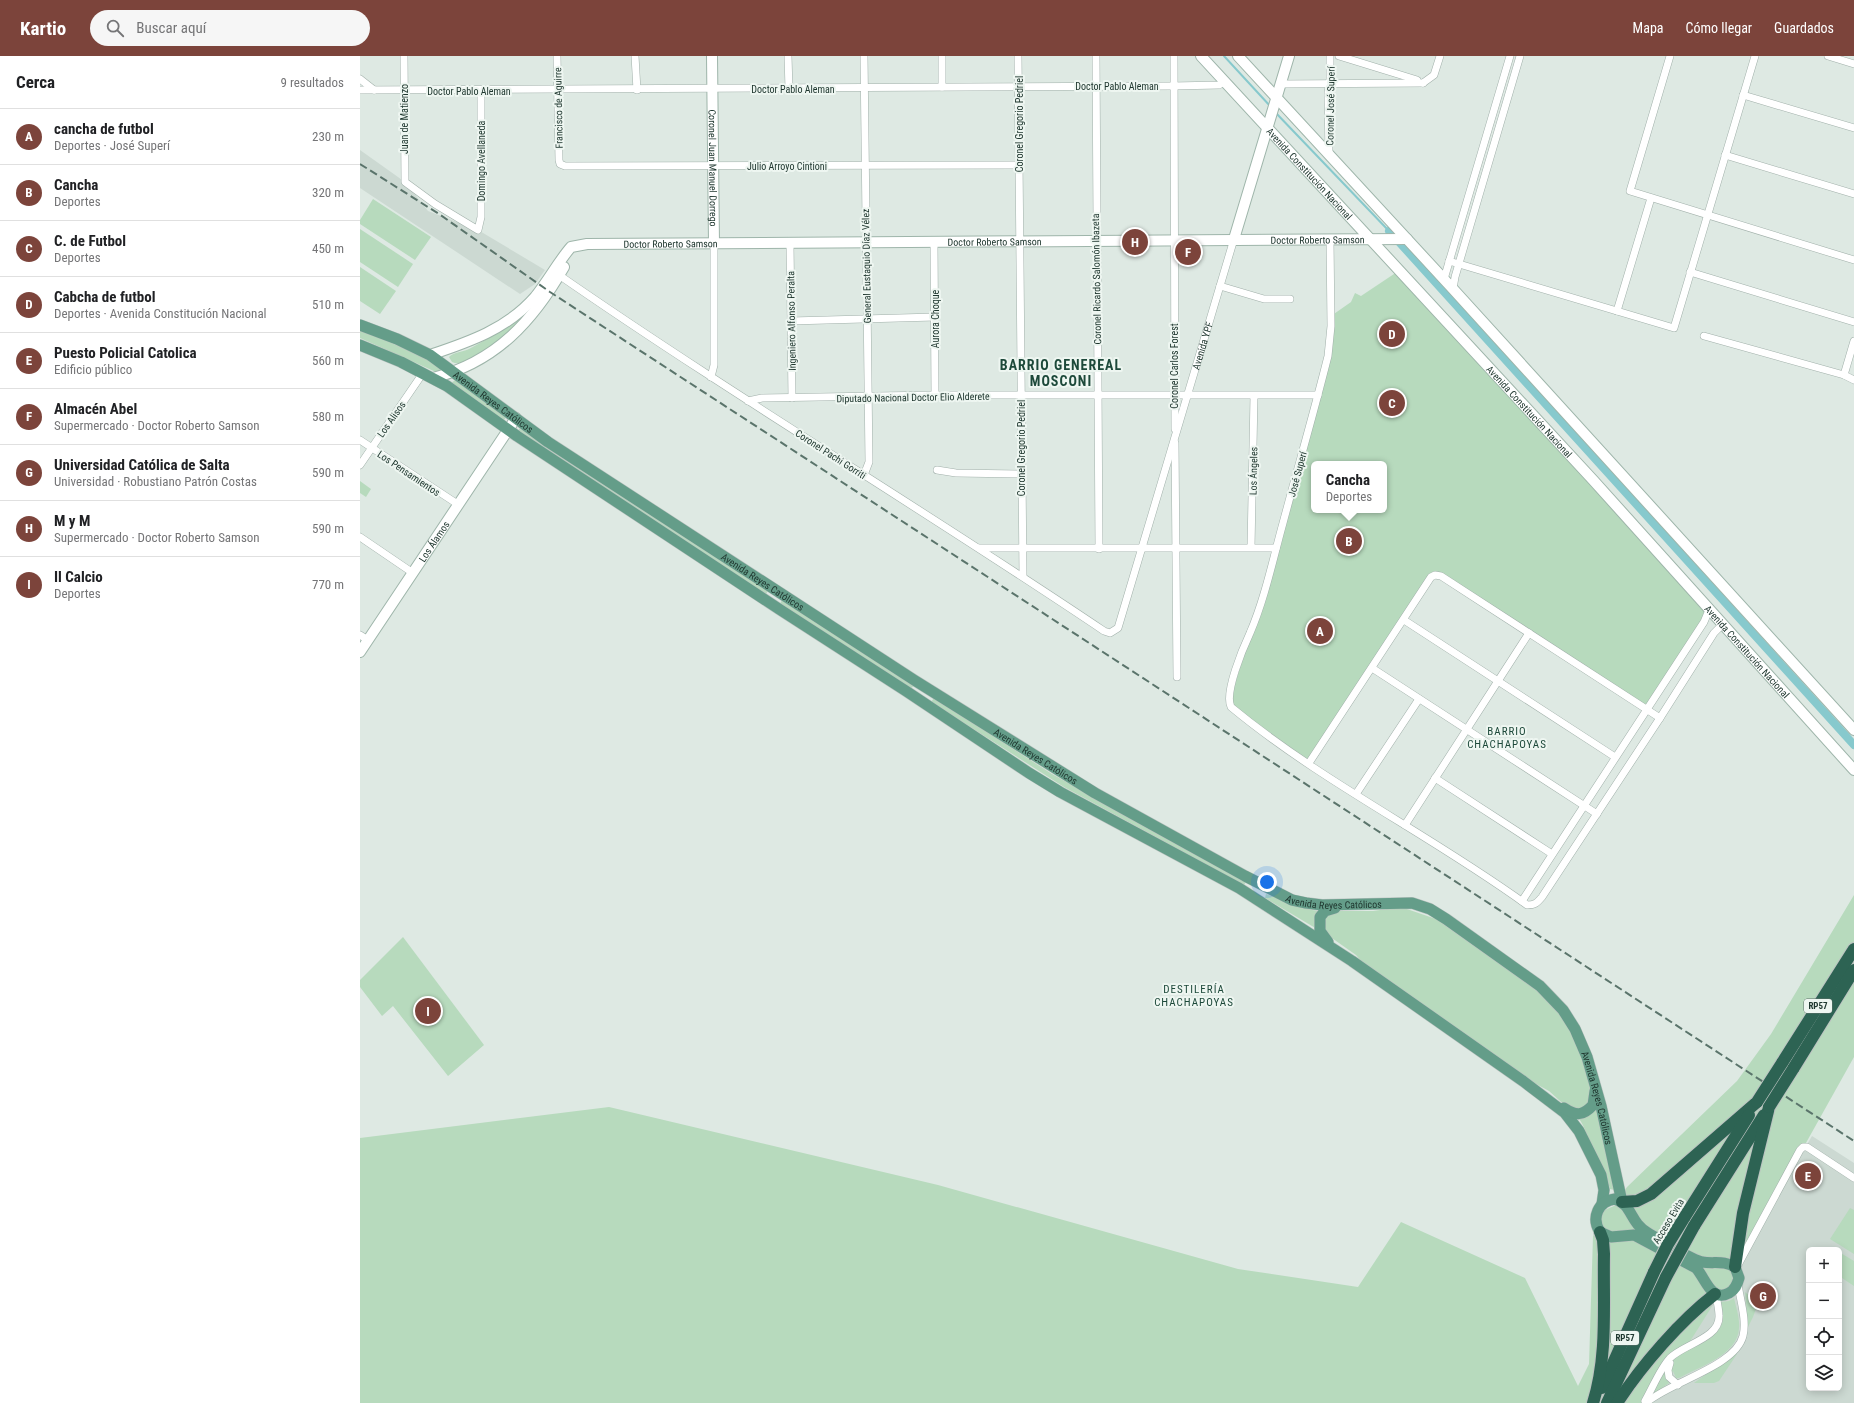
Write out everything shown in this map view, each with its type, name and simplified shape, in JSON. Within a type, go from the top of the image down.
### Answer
[{"type":"highway","name":"Acceso Evita","points":[[1594,1403],[1668,1244],[1854,949]]},
{"type":"highway","name":"RP57","points":[[1607,1403],[1666,1277],[1694,1226],[1854,970]]},
{"type":"highway","points":[[1622,1202],[1637,1201],[1651,1194],[1757,1102]]},
{"type":"highway","points":[[1735,1268],[1743,1212],[1769,1107]]},
{"type":"highway","points":[[1594,1403],[1600,1374],[1602,1353],[1604,1254],[1603,1240],[1600,1232]]},
{"type":"highway","points":[[1618,1403],[1629,1386],[1690,1314],[1716,1294]]},
{"type":"main road","name":"Coronel Juan Manuel Dorrego","points":[[712,56],[714,244]]},
{"type":"main road","name":"Avenida Constitución Nacional","points":[[1201,56],[1371,238],[1854,770]]},
{"type":"main road","points":[[1238,56],[1275,101],[1329,155],[1444,279],[1854,730]]},
{"type":"main road","name":"Avenida YPF","points":[[1234,239],[1289,56]]},
{"type":"main road","name":"Doctor Roberto Samson","points":[[428,375],[455,372],[485,358],[510,337],[540,306],[571,247],[581,245],[1174,241],[1371,238],[1407,239]]},
{"type":"main road","name":"Doctor Roberto Samson","points":[[430,355],[476,339],[505,323],[526,306],[557,273]]},
{"type":"main road","name":"Avenida Reyes Católicos","points":[[360,325],[396,339],[430,355],[555,447],[907,676],[1095,793],[1292,900],[1322,905],[1412,903],[1430,909],[1540,986],[1563,1010],[1576,1030],[1587,1057],[1601,1106],[1622,1202],[1626,1205],[1636,1225],[1647,1233],[1702,1262],[1724,1262],[1735,1268]]},
{"type":"main road","name":"Avenida Reyes Católicos","points":[[360,345],[428,375],[508,430],[1060,792],[1239,888],[1352,961],[1523,1081],[1565,1113],[1579,1131],[1601,1175],[1604,1190],[1602,1204],[1596,1214],[1596,1220],[1600,1232]]},
{"type":"main road","name":"Los Álamos","points":[[360,652],[364,638],[413,573],[516,418]]},
{"type":"main road","points":[[1352,961],[1324,939],[1320,931],[1320,918],[1328,909],[1380,904]]},
{"type":"main road","points":[[1523,1081],[1566,1110],[1579,1115],[1593,1105],[1595,1088]]},
{"type":"main road","points":[[1602,1204],[1610,1200],[1622,1202]]},
{"type":"main road","points":[[1600,1232],[1611,1237],[1634,1235],[1696,1268],[1716,1294],[1726,1295],[1731,1293],[1738,1284],[1738,1273],[1735,1268]]},
{"type":"street","name":"Juan de Matienzo","points":[[404,56],[405,182],[435,204],[478,230]]},
{"type":"street","name":"Francisco de Aguirre","points":[[557,56],[559,160]]},
{"type":"street","points":[[635,56],[636,90]]},
{"type":"street","points":[[788,56],[789,89]]},
{"type":"street","name":"General Eustaquio Díaz Vélez","points":[[864,56],[869,462],[864,475]]},
{"type":"street","points":[[942,56],[942,87]]},
{"type":"street","name":"Coronel Gregorio Pedriel","points":[[1018,56],[1022,395],[1021,550],[1023,576]]},
{"type":"street","name":"Coronel Ricardo Salomón Ibazeta","points":[[1096,56],[1099,549]]},
{"type":"street","name":"Coronel Carlos Forest","points":[[1174,56],[1174,396],[1177,677]]},
{"type":"street","name":"Coronel José Superí","points":[[1329,155],[1330,56]]},
{"type":"street","points":[[1338,56],[1423,83]]},
{"type":"street","points":[[1281,84],[1329,85],[1423,83],[1434,75],[1440,56]]},
{"type":"street","points":[[1444,279],[1510,56]]},
{"type":"street","points":[[1453,289],[1520,56]]},
{"type":"street","points":[[1670,56],[1630,191],[1707,216],[1854,260]]},
{"type":"street","points":[[1449,261],[1674,328],[1755,56]]},
{"type":"street","points":[[1828,56],[1854,64]]},
{"type":"street","points":[[360,79],[374,90]]},
{"type":"street","name":"Doctor Pablo Aleman","points":[[360,90],[481,91],[712,88],[789,89],[1173,86],[1219,85],[1225,81]]},
{"type":"street","name":"Domingo Avellaneda","points":[[478,230],[481,217],[481,91]]},
{"type":"street","points":[[1743,95],[1854,128]]},
{"type":"street","points":[[1484,144],[1493,147]]},
{"type":"street","points":[[1725,155],[1854,194]]},
{"type":"street","name":"Julio Arroyo Cintioni","points":[[559,160],[560,164],[565,166],[1019,165]]},
{"type":"street","points":[[1617,311],[1651,198]]},
{"type":"street","name":"Avenida YPF","points":[[1110,632],[1118,628],[1140,549],[1234,239]]},
{"type":"street","name":"José Superí","points":[[1309,763],[1231,708],[1229,703],[1229,694],[1244,646],[1259,607],[1276,548],[1318,395],[1330,343],[1330,239]]},
{"type":"street","name":"Aurora Choque","points":[[934,242],[935,396]]},
{"type":"street","name":"Coronel Juan Manuel Dorrego","points":[[711,377],[714,365],[714,244]]},
{"type":"street","name":"Ingeniero Alfonso Peralta","points":[[790,244],[792,398]]},
{"type":"street","points":[[1690,272],[1854,322]]},
{"type":"street","name":"Coronel Pachi Gorriti","points":[[557,273],[611,312],[711,377],[1023,576],[1104,631],[1110,632]]},
{"type":"street","points":[[1220,286],[1264,299],[1290,299]]},
{"type":"street","points":[[791,321],[935,317]]},
{"type":"street","points":[[1704,336],[1844,375],[1854,380]]},
{"type":"street","points":[[1844,375],[1854,341]]},
{"type":"street","name":"Los Alisos","points":[[360,465],[372,447],[428,375]]},
{"type":"street","name":"Diputado Nacional Doctor Elio Alderete","points":[[748,401],[762,398],[868,398],[1022,395],[1318,395]]},
{"type":"street","name":"Los Ángeles","points":[[1251,547],[1254,396]]},
{"type":"street","name":"Los Pensamientos","points":[[360,440],[459,505]]},
{"type":"street","points":[[937,470],[956,473],[1021,474]]},
{"type":"street","points":[[360,537],[413,573]]},
{"type":"street","points":[[978,548],[1021,550],[1276,548]]},
{"type":"street","points":[[1660,718],[1438,575],[1430,577],[1404,620],[1309,763],[1522,901],[1527,904],[1536,904],[1597,814],[1660,718],[1714,633],[1722,625]]},
{"type":"street","points":[[1522,901],[1704,622],[1709,610]]},
{"type":"street","points":[[1404,620],[1615,757]]},
{"type":"street","points":[[1405,825],[1529,634]]},
{"type":"street","points":[[1372,668],[1597,814]]},
{"type":"street","points":[[1356,794],[1419,699]]},
{"type":"street","points":[[1436,778],[1552,854]]},
{"type":"street","points":[[1735,1268],[1803,1147],[1807,1147],[1854,1178]]},
{"type":"street","points":[[1645,1403],[1661,1392],[1678,1385],[1725,1359],[1736,1348],[1741,1340],[1744,1326],[1738,1284]]},
{"type":"street","points":[[1645,1403],[1666,1363],[1681,1349],[1712,1333],[1717,1326],[1720,1315],[1716,1294]]},
{"type":"street","points":[[1675,1354],[1668,1373],[1671,1381],[1678,1385]]},
{"type":"shaded area","points":[[360,150],[405,182],[428,211],[478,230],[545,270],[535,284],[520,294],[360,188]]},
{"type":"shaded area","points":[[1812,1136],[1854,1163],[1854,1403],[1653,1403]]},
{"type":"green space","points":[[373,199],[431,237],[415,260],[360,224],[360,220]]},
{"type":"green space","points":[[360,229],[413,264],[398,287],[360,262]]},
{"type":"green space","points":[[360,267],[396,291],[380,314],[360,301]]},
{"type":"green space","points":[[1400,270],[1709,610],[1646,710],[1438,575],[1430,577],[1309,763],[1229,703],[1255,620],[1327,360],[1331,316],[1351,302],[1355,293],[1361,296]]},
{"type":"green space","points":[[523,315],[524,317],[501,339],[480,355],[460,363],[452,362],[449,357],[451,355],[469,349]]},
{"type":"green space","points":[[360,329],[439,364],[441,370],[436,372],[360,338]]},
{"type":"green space","points":[[457,379],[506,417],[503,422],[451,383]]},
{"type":"green space","points":[[520,428],[768,591],[766,594],[518,431]]},
{"type":"green space","points":[[360,481],[371,489],[366,497],[360,493]]},
{"type":"green space","points":[[782,600],[914,685],[911,689],[780,604]]},
{"type":"green space","points":[[934,698],[1052,774],[1246,882],[1244,885],[1064,787],[931,702]]},
{"type":"green space","points":[[1266,894],[1319,911],[1317,929],[1265,898]]},
{"type":"green space","points":[[1854,895],[1854,1057],[1736,1268],[1732,1286],[1721,1292],[1684,1351],[1702,1343],[1714,1335],[1722,1324],[1723,1318],[1721,1302],[1729,1301],[1734,1298],[1738,1313],[1739,1328],[1737,1337],[1732,1346],[1716,1359],[1679,1378],[1676,1378],[1673,1371],[1667,1379],[1669,1383],[1662,1388],[1653,1403],[360,1403],[360,1138],[609,1107],[938,1185],[1238,1269],[1358,1287],[1401,1222],[1525,1278],[1578,1386],[1589,1364],[1593,1236],[1602,1224],[1602,1213],[1616,1205],[1627,1187],[1737,1081],[1771,1034]]},
{"type":"green space","points":[[1401,907],[1436,919],[1535,989],[1558,1011],[1582,1050],[1592,1097],[1587,1107],[1570,1110],[1549,1091],[1527,1079],[1363,963],[1356,955],[1329,936],[1321,924],[1331,911],[1373,911]]},
{"type":"green space","points":[[403,937],[484,1045],[448,1076],[393,1006],[382,1016],[360,987],[360,980]]},
{"type":"green space","points":[[1596,1107],[1614,1190],[1610,1189],[1598,1157],[1579,1119]]},
{"type":"green space","points":[[1850,1208],[1854,1210],[1854,1254],[1830,1239]]},
{"type":"green space","points":[[1842,1254],[1854,1261],[1854,1286],[1842,1278]]},
{"type":"green space","points":[[1745,1292],[1758,1303],[1748,1327]]},
{"type":"green space","points":[[1734,1354],[1737,1354],[1719,1381],[1714,1383],[1694,1383]]},
{"type":"waterway","points":[[1224,56],[1271,107]]},
{"type":"waterway","points":[[1275,112],[1389,231]]},
{"type":"waterway","points":[[1389,231],[1854,745]]},
{"type":"railway","points":[[360,164],[439,214],[550,292],[1854,1141]]},
{"type":"place","name":"M y M","points":[[1135,242]]},
{"type":"place","name":"Almacén Abel","points":[[1188,252]]},
{"type":"place","name":"Cabcha de futbol","points":[[1392,334]]},
{"type":"place","name":"C. de Futbol","points":[[1392,403]]},
{"type":"place","name":"Cancha","points":[[1349,541]]},
{"type":"place","name":"cancha de futbol","points":[[1320,631]]},
{"type":"place","name":"Il Calcio","points":[[428,1011]]},
{"type":"place","name":"Puesto Policial Catolica","points":[[1808,1176]]},
{"type":"place","name":"Universidad Católica de Salta","points":[[1763,1296]]},
{"type":"district","name":"BARRIO GENEREAL MOSCONI","points":[[1061,374]]},
{"type":"district","name":"BARRIO CHACHAPOYAS","points":[[1507,737]]},
{"type":"district","name":"DESTILERÍA CHACHAPOYAS","points":[[1194,995]]}]
